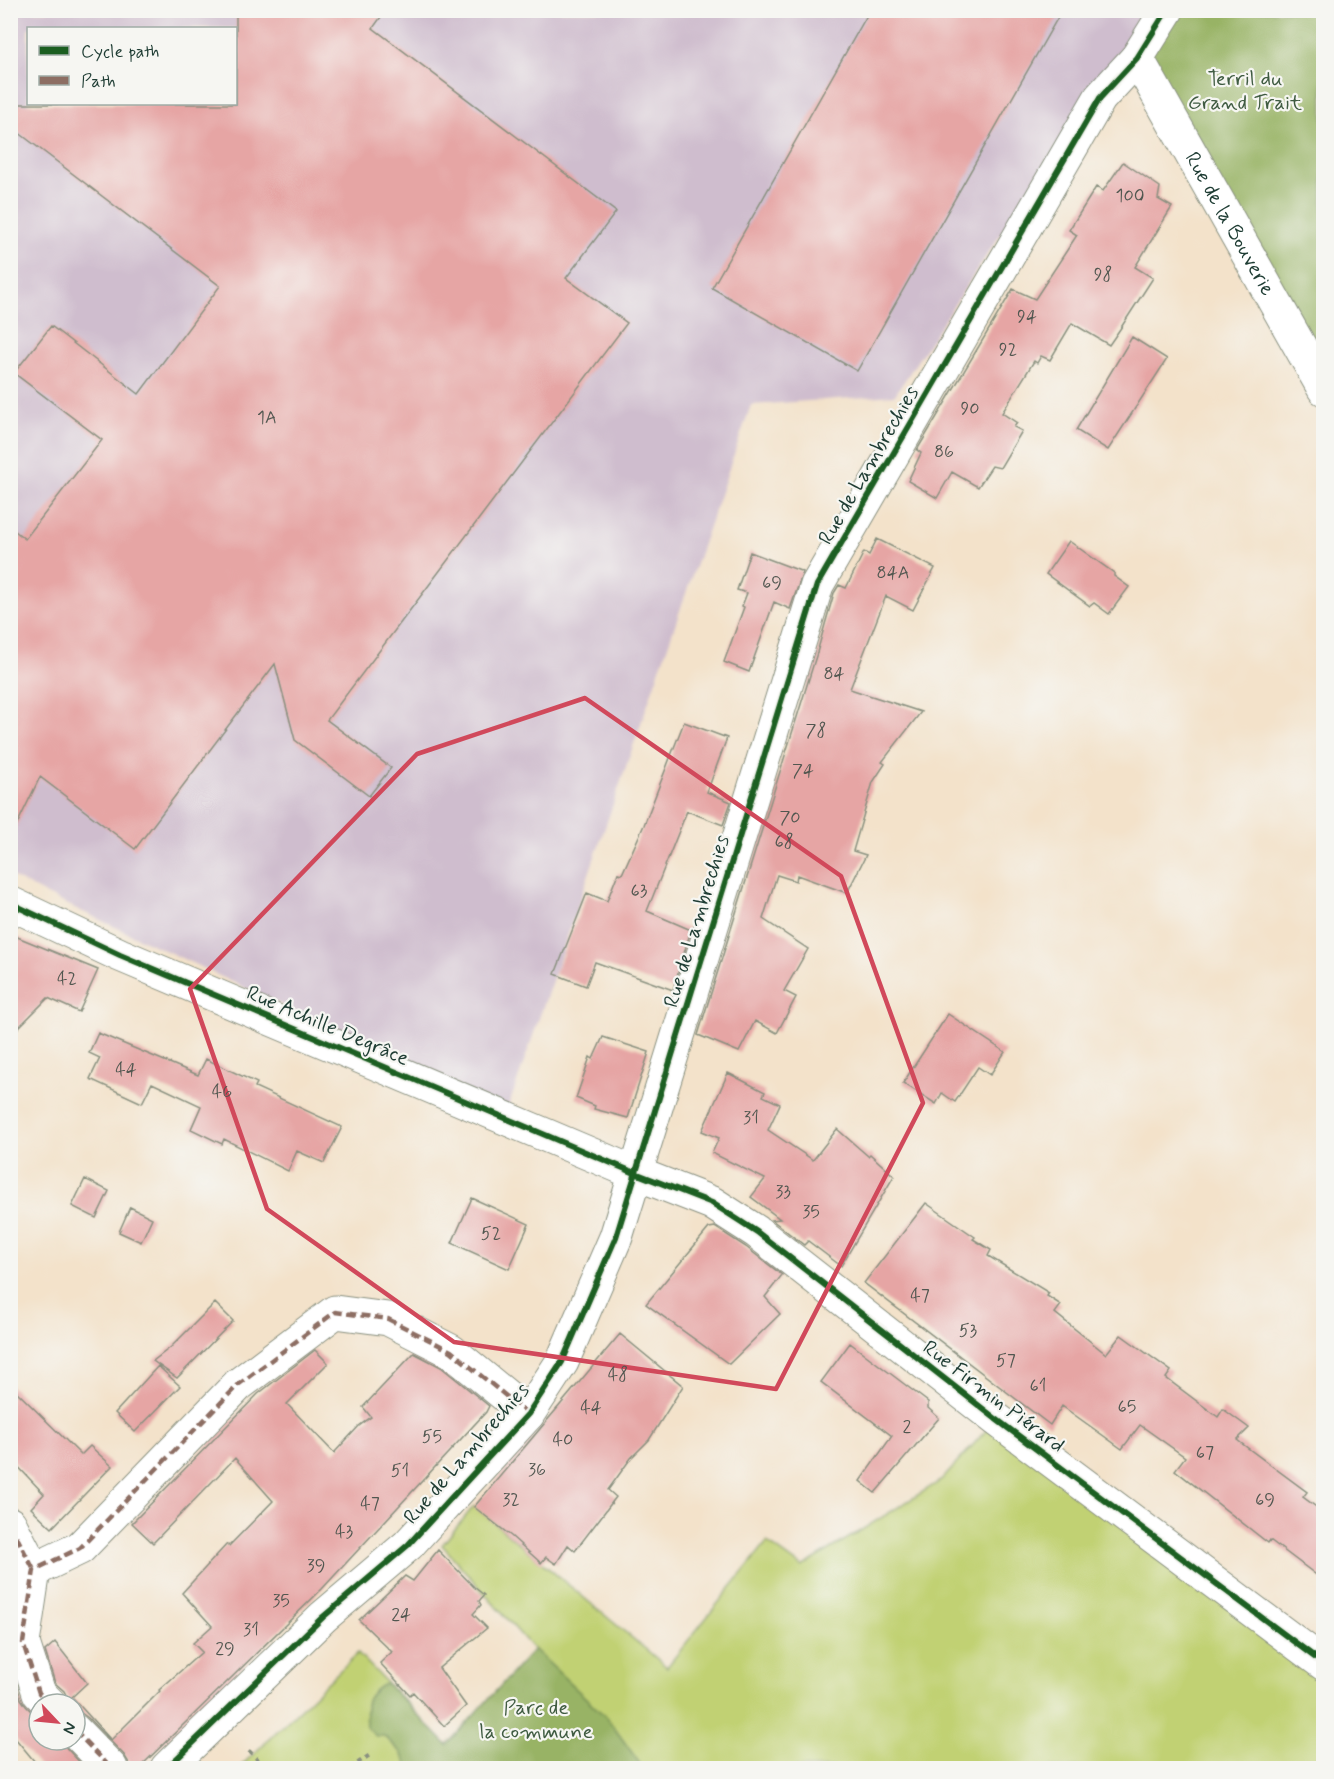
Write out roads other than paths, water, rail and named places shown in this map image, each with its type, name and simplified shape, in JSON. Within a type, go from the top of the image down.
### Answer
[{"type":"street","name":"Rue de Lambrechies","points":[[167,1768],[323,1617],[408,1545],[528,1414],[562,1362],[616,1237],[817,585],[1100,98],[1137,58],[1167,10]]},
{"type":"street","name":"Rue de la Bouverie","points":[[1137,58],[1323,389]]},
{"type":"street","name":"Rue Achille Degrâce","points":[[10,903],[120,955],[635,1173]]},
{"type":"street","name":"Rue Firmin Piérard","points":[[635,1173],[712,1203],[757,1232],[996,1419],[1323,1664]]},
{"type":"street","points":[[34,1570],[80,1548],[238,1385],[335,1312],[388,1319],[451,1351],[528,1414]]},
{"type":"street","points":[[10,1524],[34,1570],[23,1643],[39,1692]]},
{"type":"street","points":[[87,1743],[111,1768]]},
{"type":"park label","name":"Terril du Grand Trait","points":[[1245,90]]},
{"type":"park label","name":"Parc de la commune","points":[[536,1719]]}]
